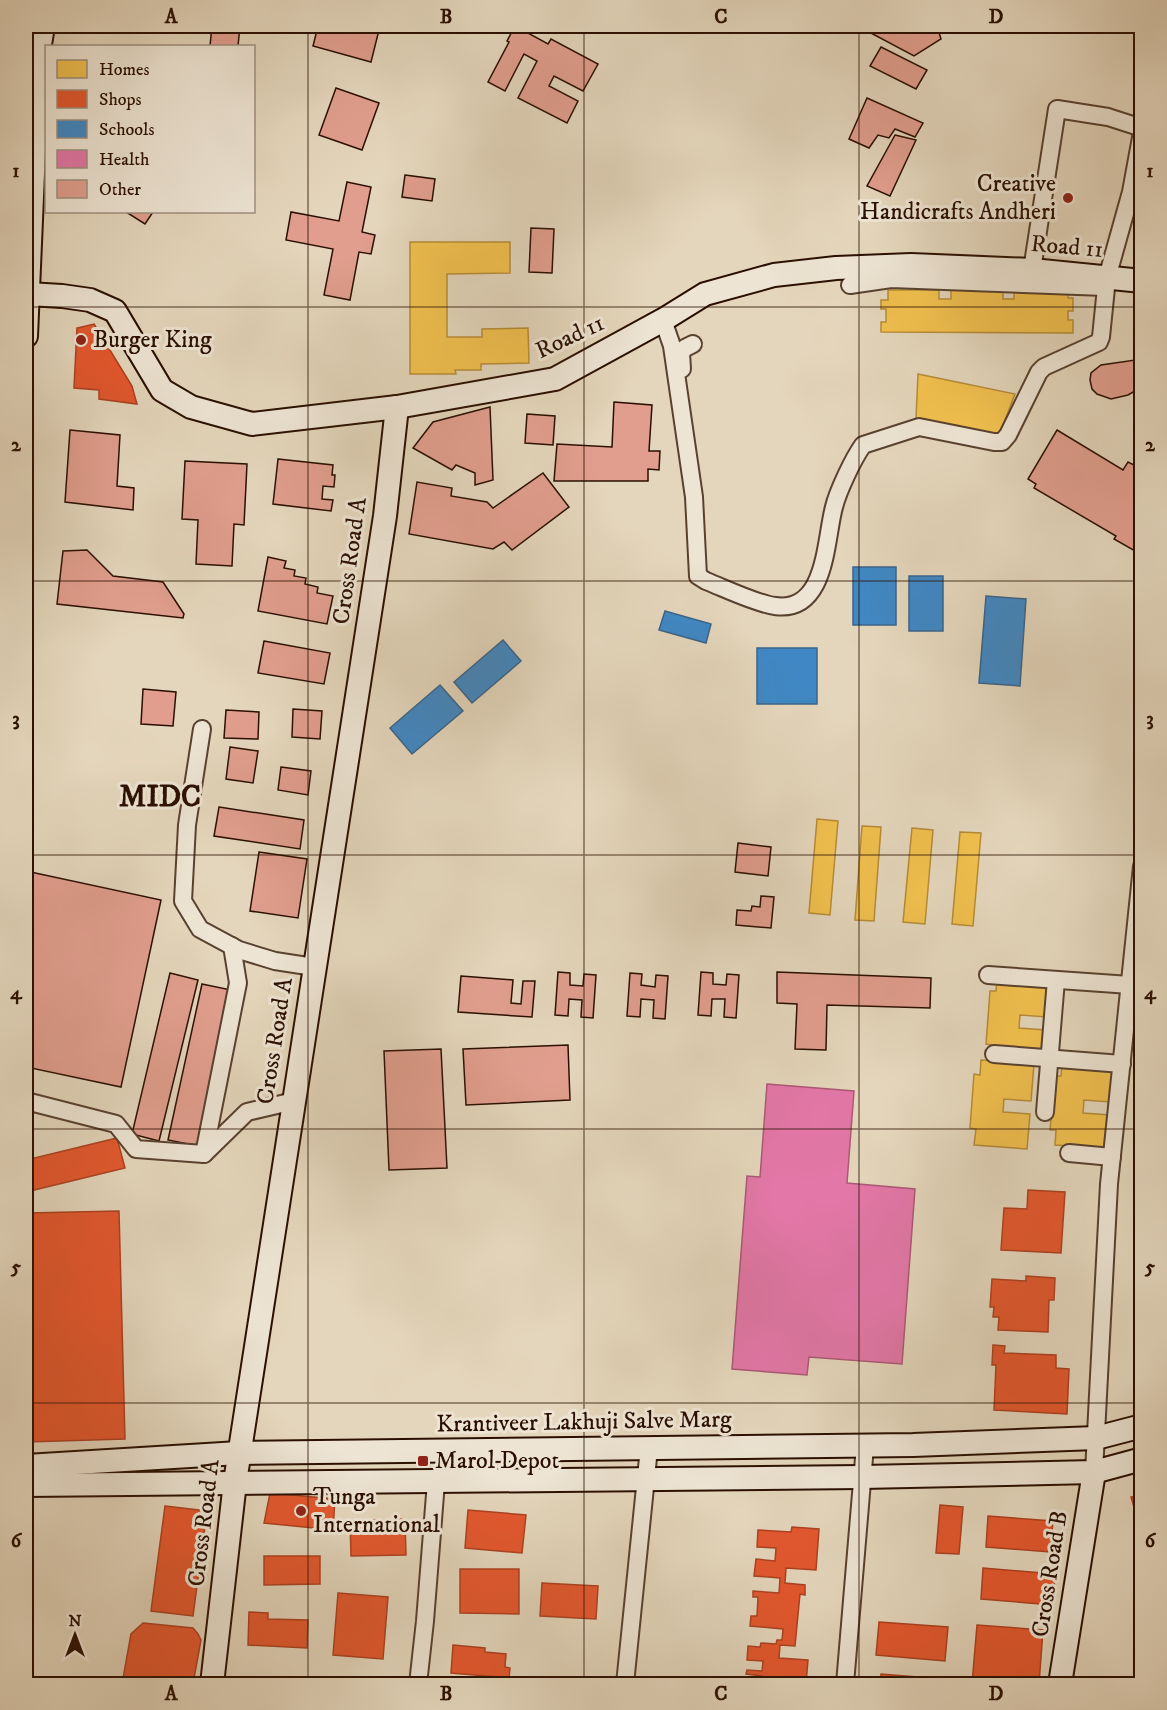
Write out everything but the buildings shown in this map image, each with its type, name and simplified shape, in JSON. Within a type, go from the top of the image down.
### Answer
[{"type":"street","points":[[26,336],[32,58],[43,26]]},
{"type":"street","points":[[663,321],[672,346],[694,499],[697,573],[700,579],[775,606],[793,605],[801,602],[815,588],[834,505],[863,445],[919,427],[1002,442],[1008,435],[1039,372],[1044,367],[1096,345],[1100,340],[1106,282],[1131,192],[1138,175],[1142,130],[1108,117],[1057,109],[1032,270]]},
{"type":"street","name":"Road 11","points":[[28,294],[90,300],[115,311],[162,390],[191,407],[252,424],[397,407],[555,379],[663,321],[705,294],[774,275],[836,268],[911,265],[1032,270],[1106,282],[1142,281]]},
{"type":"street","points":[[850,285],[891,279],[1106,282]]},
{"type":"street","points":[[693,344],[682,350],[681,357],[701,490],[701,498],[694,499]]},
{"type":"street","name":"Cross Road A","points":[[212,1684],[239,1453],[385,516],[397,407]]},
{"type":"street","points":[[202,729],[187,825],[183,901],[200,929],[232,946],[275,960],[314,967]]},
{"type":"street","points":[[1094,1472],[1112,1157],[1122,1064],[1135,1010],[1130,985],[1142,866]]},
{"type":"street","points":[[204,1154],[237,983],[232,946]]},
{"type":"street","points":[[988,975],[1130,985]]},
{"type":"street","points":[[1045,1112],[1056,980]]},
{"type":"street","points":[[994,1054],[1122,1064]]},
{"type":"street","points":[[26,1101],[116,1124],[136,1149],[204,1154],[248,1112],[294,1101]]},
{"type":"street","points":[[1069,1153],[1112,1157]]},
{"type":"street","name":"Krantiveer Lakhuji Salve Marg","points":[[26,1466],[239,1453],[865,1446],[1096,1438],[1142,1426]]},
{"type":"street","points":[[845,1684],[865,1446]]},
{"type":"street","points":[[625,1684],[649,1448]]},
{"type":"street","points":[[26,1485],[862,1477],[1094,1472],[1142,1459]]},
{"type":"street","name":"Cross Road B","points":[[1060,1684],[1094,1472]]},
{"type":"street","points":[[418,1684],[436,1482]]},
{"type":"place","name":"Creative Handicrafts Andheri","points":[[1068,198]]},
{"type":"place","name":"Burger King","points":[[81,340]]},
{"type":"place","name":"Marol Depot","points":[[423,1461]]},
{"type":"place","name":"Tunga International","points":[[301,1511]]},
{"type":"district","name":"MIDC","points":[[160,797]]}]
